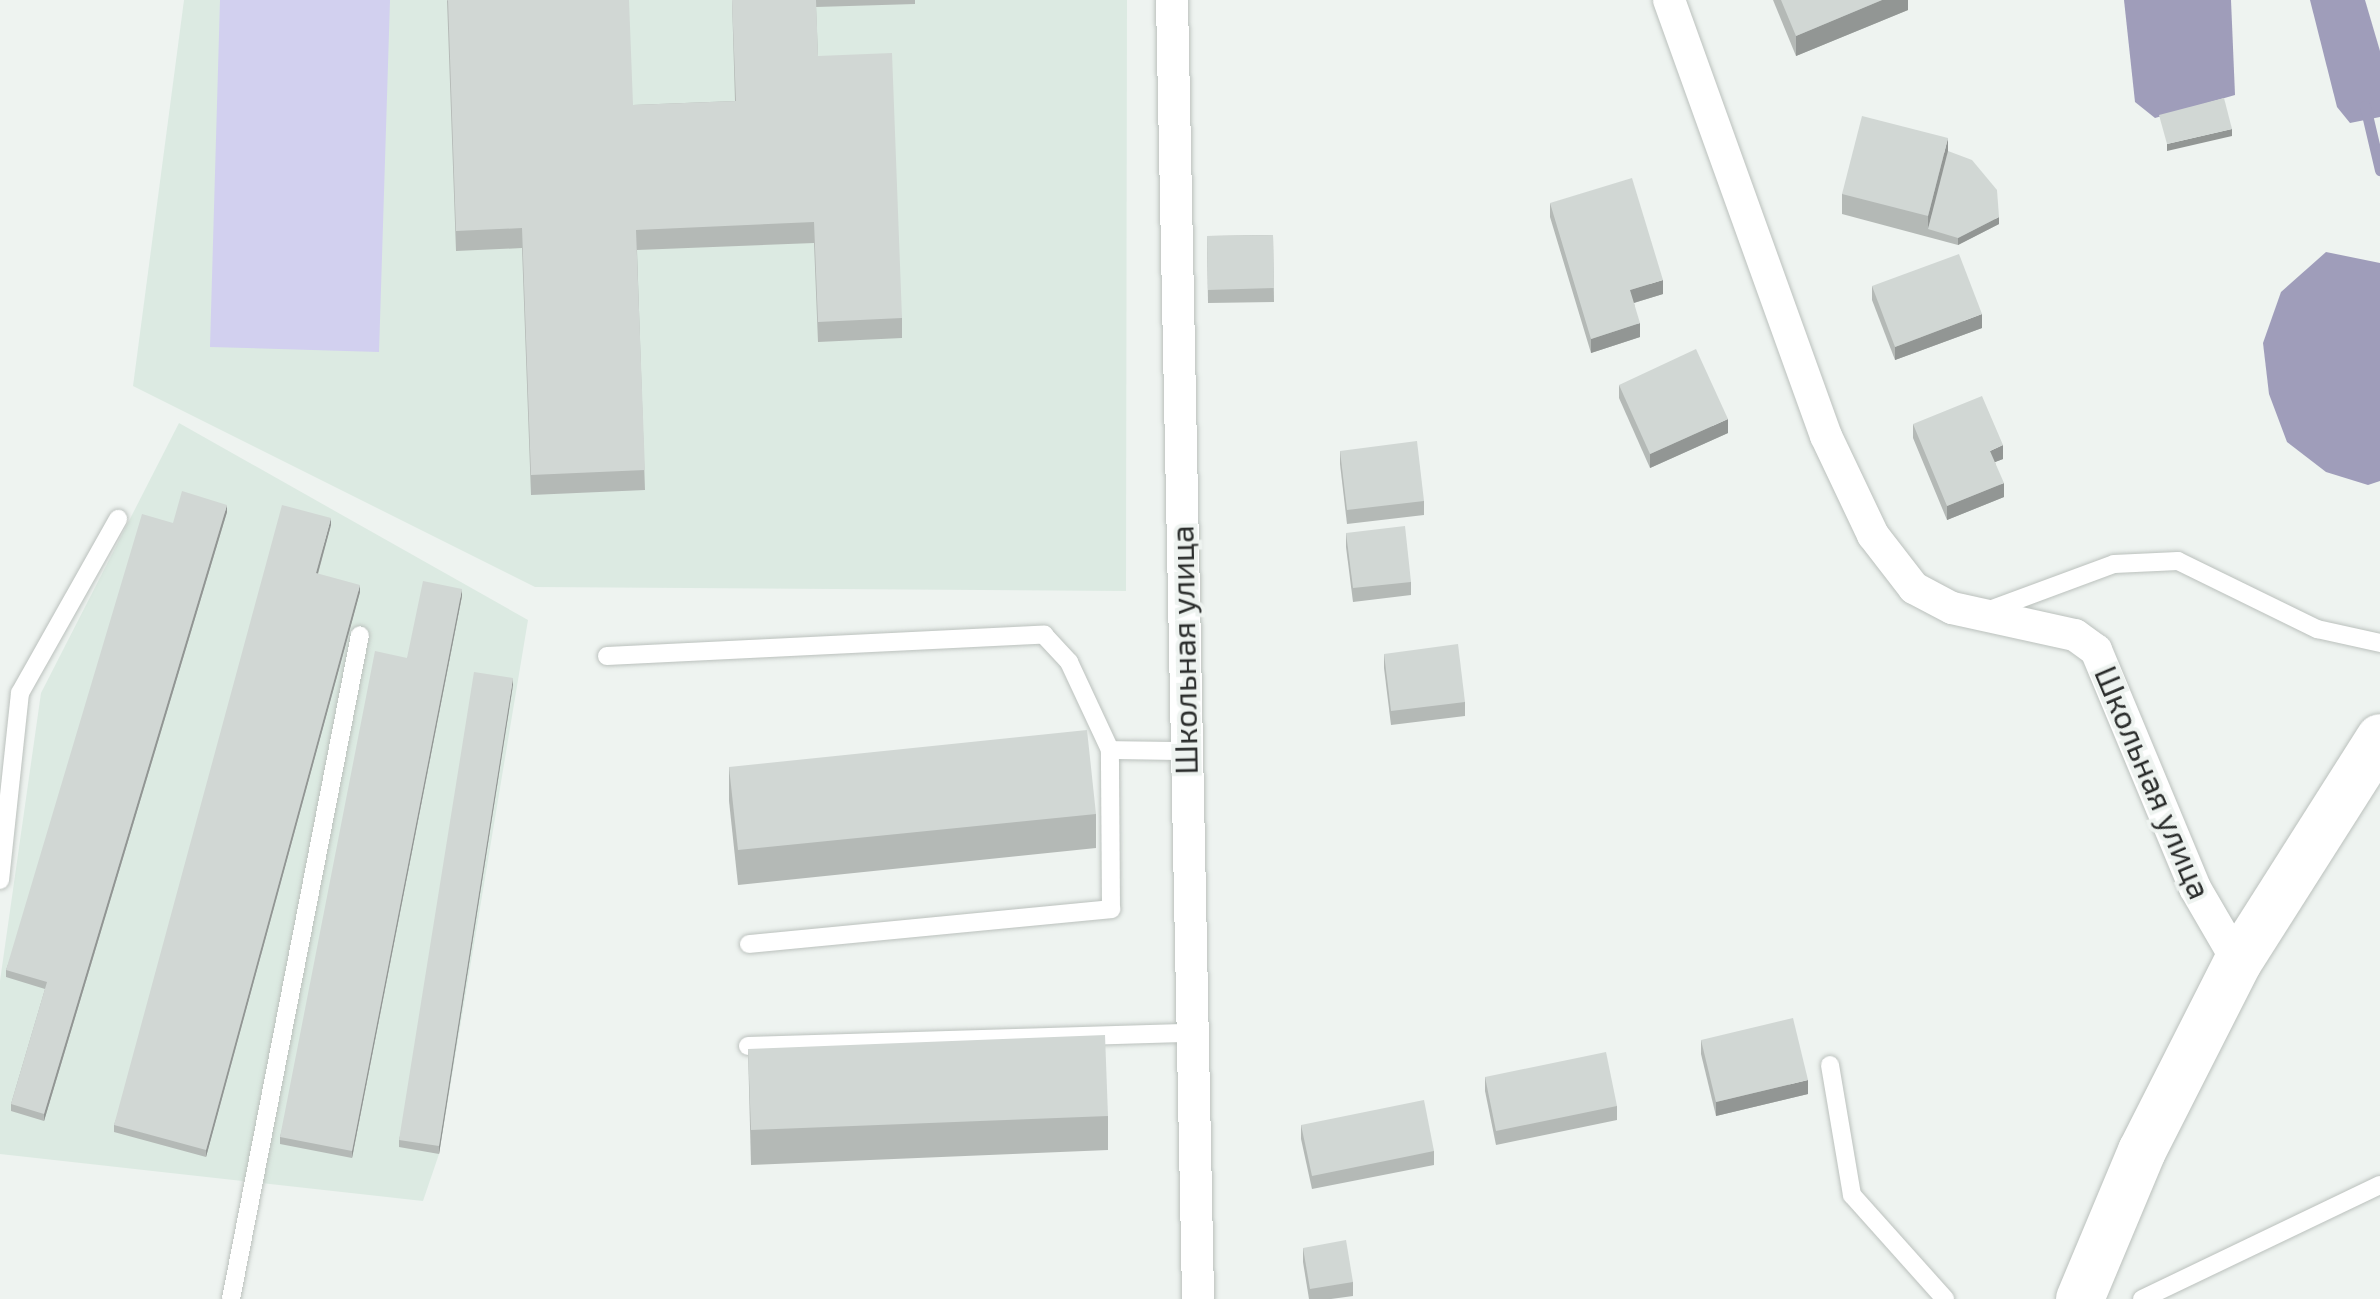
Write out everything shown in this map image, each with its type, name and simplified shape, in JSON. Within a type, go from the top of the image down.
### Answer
[{"type":"street","name":"Школьная улица","points":[[1172,0],[1184,751],[1198,1299]]},
{"type":"street","name":"Школьная улица","points":[[1669,0],[1826,436],[1873,535],[1914,588],[1979,614],[2075,635],[2096,650],[2195,888],[2238,962]]},
{"type":"street","points":[[2080,1299],[2142,1151],[2238,962],[2380,738]]},
{"type":"lane","points":[[0,880],[20,693],[118,519]]},
{"type":"lane","points":[[1979,614],[2114,564],[2178,561],[2318,628],[2380,643]]},
{"type":"lane","points":[[607,656],[1044,635],[1069,662],[1110,750],[1111,909],[749,944]]},
{"type":"lane","points":[[231,1299],[360,636]]},
{"type":"lane","points":[[1110,750],[1184,751]]},
{"type":"lane","points":[[748,1046],[1191,1032]]},
{"type":"lane","points":[[1830,1065],[1852,1196],[1946,1299]]},
{"type":"lane","points":[[2142,1299],[2380,1185]]},
{"type":"shaded area","points":[[184,0],[1127,0],[1126,591],[535,587],[133,386]]},
{"type":"shaded area","points":[[220,0],[390,0],[379,352],[210,347]]},
{"type":"shaded area","points":[[2124,0],[2231,0],[2235,95],[2155,118],[2135,102]]},
{"type":"shaded area","points":[[2310,0],[2365,0],[2380,51],[2380,117],[2350,123],[2337,107]]},
{"type":"shaded area","points":[[2326,252],[2380,263],[2380,481],[2368,485],[2326,472],[2287,442],[2269,394],[2263,343],[2281,292]]},
{"type":"shaded area","points":[[179,423],[528,620],[439,1154],[423,1201],[0,1154],[0,981],[41,693]]},
{"type":"building","points":[[448,0],[629,0],[633,105],[736,101],[732,0],[816,0],[818,56],[892,53],[902,318],[818,322],[814,222],[636,230],[645,470],[531,475],[522,228],[456,231]]},
{"type":"building","points":[[1781,0],[1882,0],[1796,36]]},
{"type":"building","points":[[2224,98],[2232,129],[2167,144],[2159,115]]},
{"type":"building","points":[[1862,116],[1948,138],[1928,216],[1842,194]]},
{"type":"building","points":[[1948,151],[1972,160],[1997,190],[1999,217],[1958,238],[1928,229]]},
{"type":"building","points":[[1632,178],[1663,280],[1630,290],[1640,323],[1591,339],[1550,203]]},
{"type":"building","points":[[1273,235],[1274,288],[1208,290],[1207,236]]},
{"type":"building","points":[[1959,254],[1982,314],[1895,347],[1872,286]]},
{"type":"building","points":[[1696,349],[1728,419],[1650,454],[1619,385]]},
{"type":"building","points":[[1982,396],[2003,445],[1990,451],[2004,483],[1947,506],[1913,424]]},
{"type":"building","points":[[1417,441],[1424,501],[1347,510],[1340,451]]},
{"type":"building","points":[[182,491],[227,505],[44,1114],[11,1104],[47,982],[6,970],[142,514],[173,523]]},
{"type":"building","points":[[282,505],[331,518],[316,573],[360,585],[206,1150],[114,1125]]},
{"type":"building","points":[[1405,526],[1411,582],[1353,588],[1346,533]]},
{"type":"building","points":[[423,581],[462,589],[352,1151],[280,1137],[375,651],[407,658]]},
{"type":"building","points":[[1458,644],[1465,702],[1391,711],[1384,654]]},
{"type":"building","points":[[474,672],[513,678],[439,1146],[399,1140]]},
{"type":"building","points":[[1087,730],[1096,814],[738,850],[729,767]]},
{"type":"building","points":[[1793,1018],[1808,1080],[1716,1102],[1701,1040]]},
{"type":"building","points":[[1105,1035],[1108,1116],[751,1130],[748,1049]]},
{"type":"building","points":[[1606,1052],[1617,1106],[1496,1131],[1485,1077]]},
{"type":"building","points":[[1424,1100],[1434,1151],[1312,1176],[1301,1125]]},
{"type":"building","points":[[1346,1240],[1353,1282],[1310,1289],[1303,1248]]},
{"type":"waterway","points":[[2365,106],[2380,170]]}]
